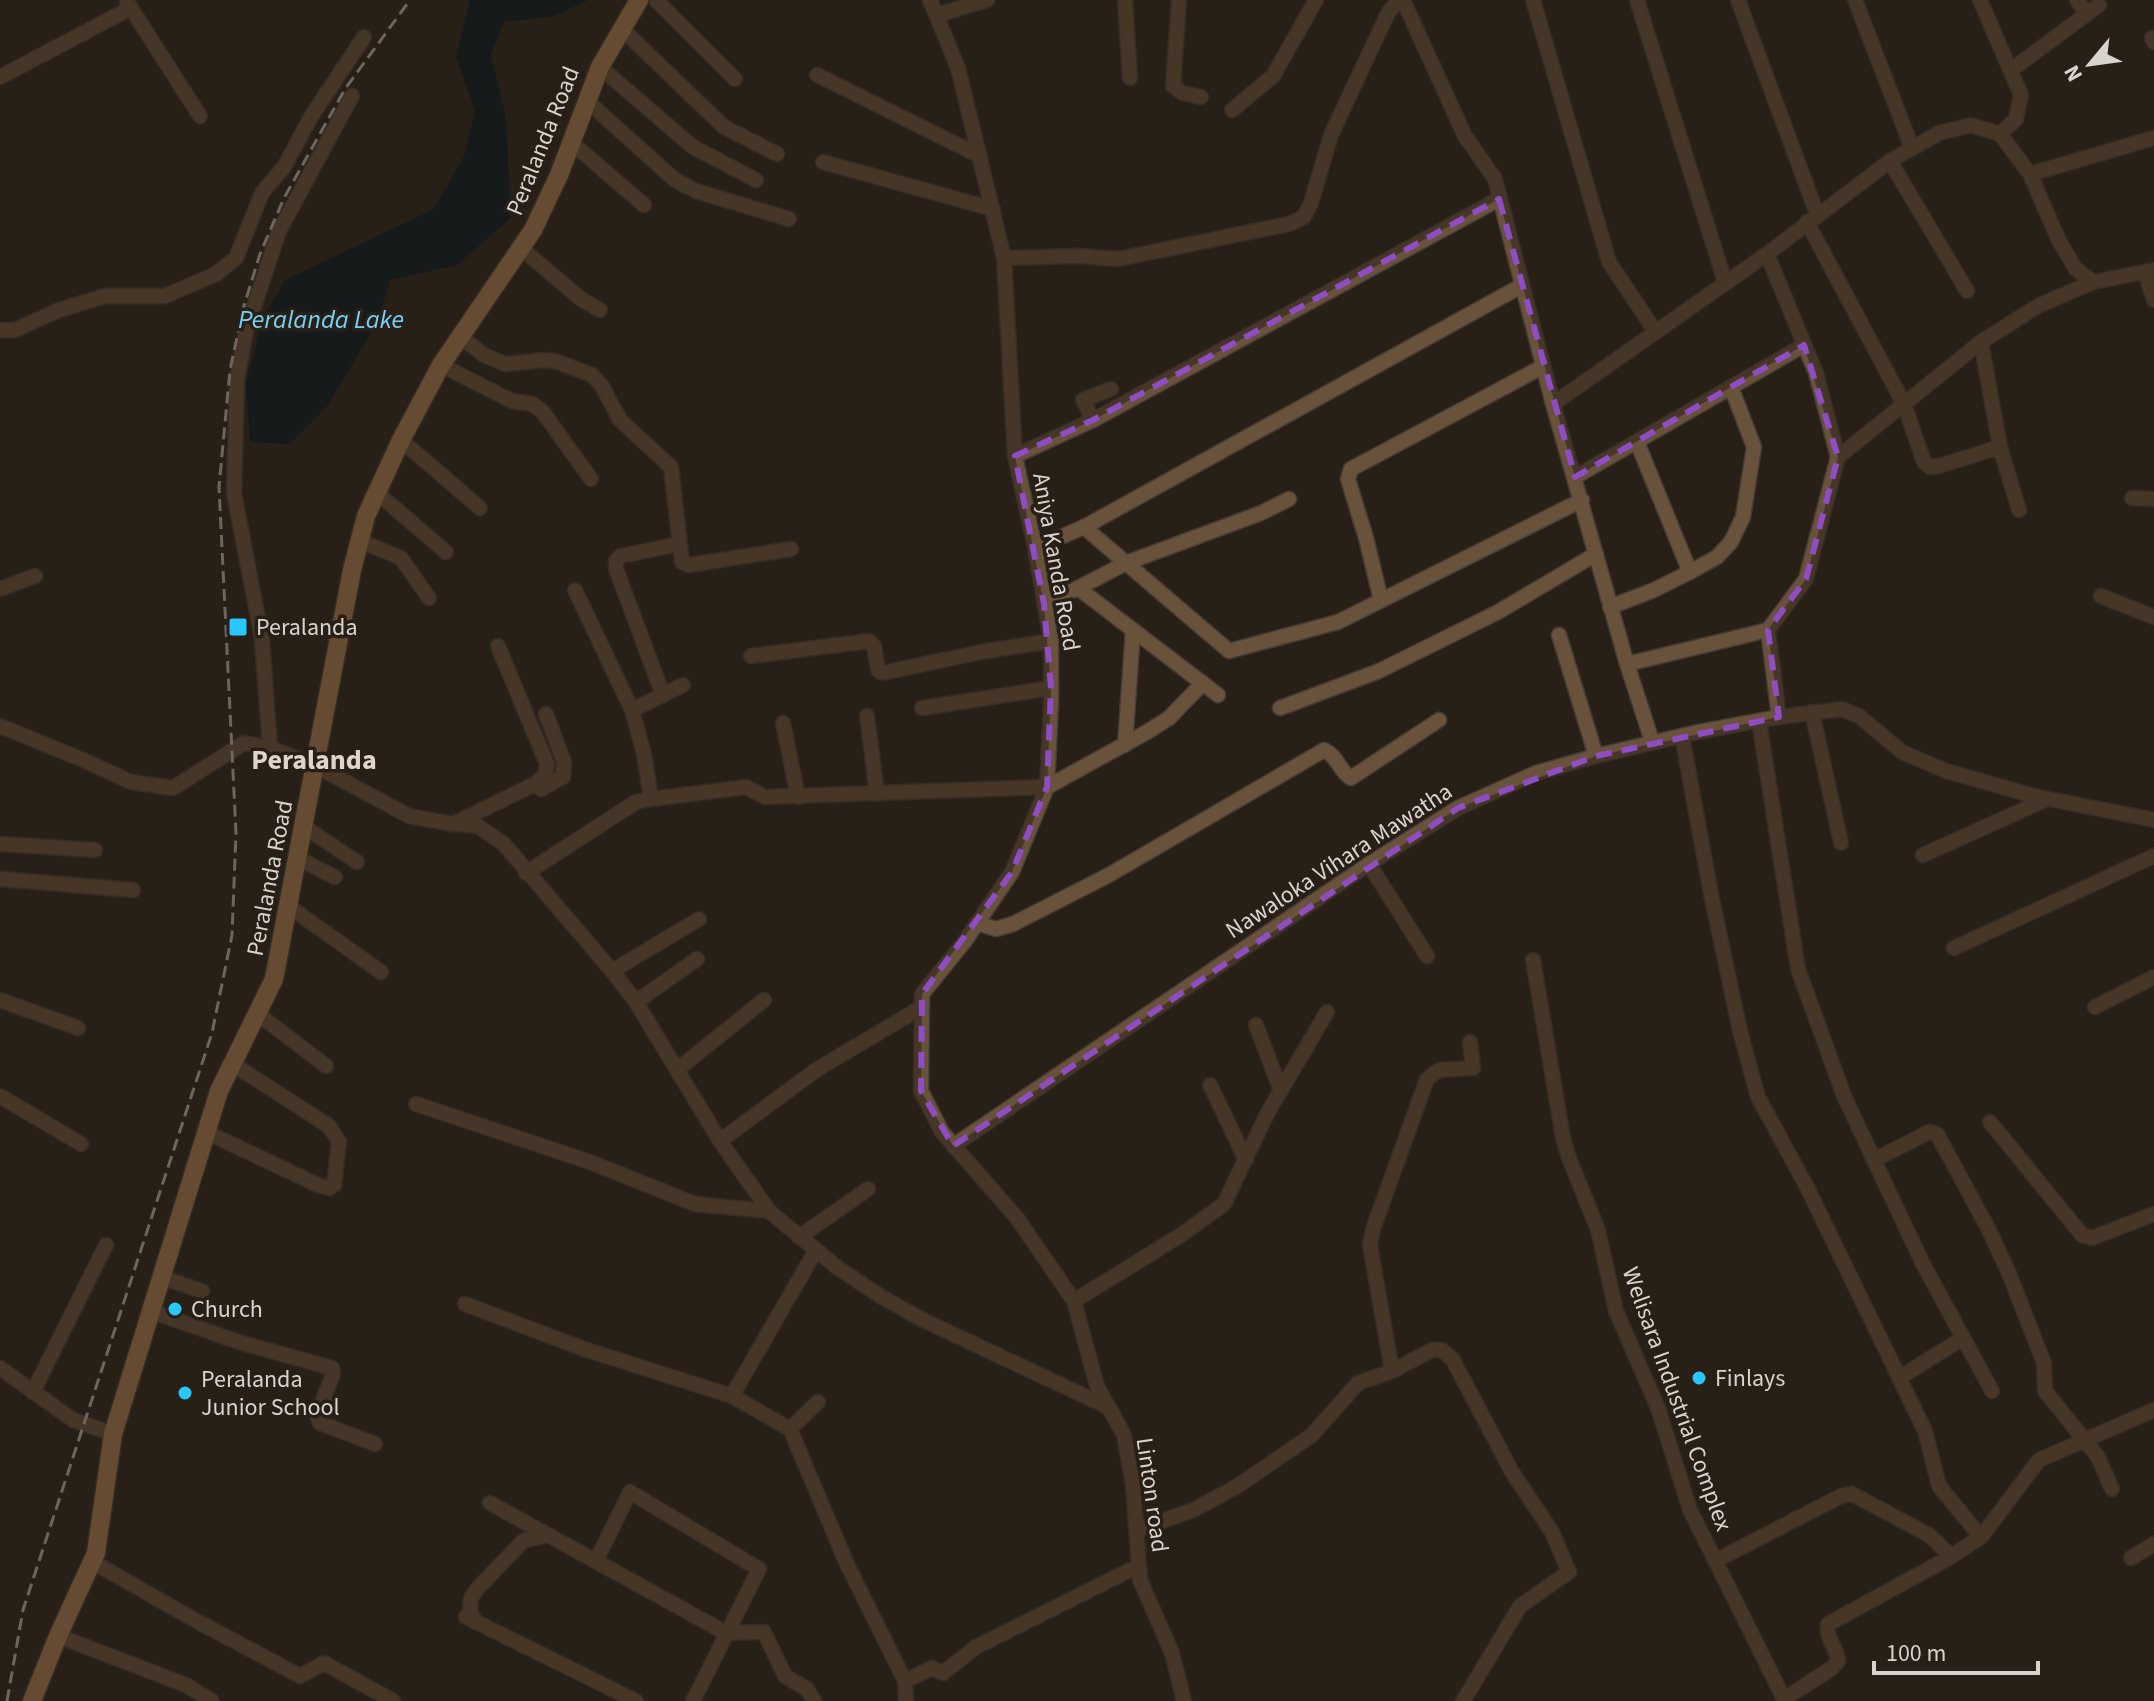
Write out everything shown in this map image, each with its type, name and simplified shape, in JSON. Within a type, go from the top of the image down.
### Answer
[{"type":"main road","name":"Peralanda Road","points":[[32,1701],[93,1562],[101,1531],[113,1434],[206,1132],[231,1063],[274,979],[358,540],[376,492],[441,365],[522,249],[547,205],[600,67],[639,0]]},
{"type":"street","points":[[656,0],[735,79]]},
{"type":"street","name":"Aniya Kanda Road","points":[[930,0],[958,68],[1004,258],[1015,456],[1051,641],[1047,787],[1012,872],[965,941],[922,994],[921,1091],[942,1132],[953,1146]]},
{"type":"street","points":[[937,15],[987,0]]},
{"type":"street","points":[[1125,0],[1130,78]]},
{"type":"street","points":[[1179,0],[1173,86],[1183,93],[1201,97]]},
{"type":"street","points":[[1232,110],[1273,76],[1316,0]]},
{"type":"street","points":[[1004,258],[1079,256],[1118,259],[1289,224],[1304,217],[1331,135],[1388,13],[1401,0],[1465,136],[1495,179],[1542,367],[1610,607],[1652,741]]},
{"type":"street","points":[[1533,0],[1609,262],[1655,331]]},
{"type":"street","points":[[1637,0],[1725,282]]},
{"type":"street","points":[[1738,0],[1812,218],[1904,404],[1924,462],[1930,467],[2000,447]]},
{"type":"street","points":[[1855,0],[1912,148]]},
{"type":"street","points":[[1980,0],[2021,95],[2016,119],[2000,134]]},
{"type":"street","points":[[2077,0],[2086,14]]},
{"type":"street","points":[[0,77],[128,4],[200,116]]},
{"type":"street","points":[[2011,70],[2099,5]]},
{"type":"street","points":[[621,28],[724,127],[777,154]]},
{"type":"street","points":[[0,330],[15,330],[59,310],[105,296],[165,296],[216,274],[236,258],[262,193],[284,167],[312,115],[364,37]]},
{"type":"street","points":[[600,67],[693,147],[756,180]]},
{"type":"street","points":[[817,75],[980,156]]},
{"type":"street","points":[[270,748],[262,639],[234,493],[237,379],[246,331],[279,231],[352,96]]},
{"type":"street","points":[[586,100],[675,180],[696,191],[789,219]]},
{"type":"street","points":[[1553,404],[1767,254],[1890,161],[1939,133],[1971,125],[2000,134],[2030,174],[2059,241],[2076,269],[2093,282]]},
{"type":"street","points":[[2030,174],[2154,138]]},
{"type":"street","points":[[572,143],[644,205]]},
{"type":"street","points":[[1890,161],[1967,291]]},
{"type":"street","points":[[823,162],[993,209]]},
{"type":"street","points":[[1015,456],[1093,420],[1499,199]]},
{"type":"street","points":[[522,249],[581,299],[600,310]]},
{"type":"street","points":[[1627,664],[1768,630],[1806,579],[1838,457],[1816,373],[1767,254]]},
{"type":"street","points":[[1838,457],[1981,342],[2038,306],[2093,282],[2149,271],[2154,300]]},
{"type":"street","points":[[1035,548],[1084,527],[1521,286]]},
{"type":"street","points":[[461,337],[484,355],[505,364],[545,360],[592,375],[602,386],[620,420],[671,467],[682,562],[689,565],[791,549]]},
{"type":"street","points":[[1981,342],[2000,447],[2019,510]]},
{"type":"street","points":[[1575,477],[1804,345]]},
{"type":"street","points":[[441,365],[512,401],[532,404],[542,411],[591,479]]},
{"type":"street","points":[[1381,600],[1348,479],[1351,469],[1542,367]]},
{"type":"street","points":[[1610,607],[1690,572],[1717,557],[1731,542],[1743,517],[1754,447],[1731,387]]},
{"type":"street","points":[[1093,420],[1083,400],[1111,389]]},
{"type":"street","points":[[401,440],[480,508]]},
{"type":"street","points":[[1637,442],[1690,572]]},
{"type":"street","points":[[376,492],[446,552]]},
{"type":"street","points":[[2132,498],[2154,499]]},
{"type":"street","points":[[1044,604],[1126,563],[1261,513],[1289,499]]},
{"type":"street","points":[[1084,527],[1229,651],[1338,622],[1582,500]]},
{"type":"street","points":[[358,540],[401,558],[429,598]]},
{"type":"street","points":[[663,695],[616,569],[616,561],[621,556],[679,544]]},
{"type":"street","points":[[1280,708],[1379,671],[1498,612],[1596,554]]},
{"type":"street","points":[[0,589],[35,576]]},
{"type":"street","points":[[1078,588],[1218,695]]},
{"type":"street","points":[[575,590],[632,710],[644,754],[651,799]]},
{"type":"street","points":[[2101,596],[2154,617]]},
{"type":"street","points":[[1125,745],[1133,630]]},
{"type":"street","points":[[1768,630],[1779,717]]},
{"type":"street","points":[[1559,635],[1596,756]]},
{"type":"street","points":[[751,656],[869,641],[873,643],[878,670],[882,673],[1051,641]]},
{"type":"street","points":[[453,824],[535,784],[545,775],[547,764],[498,646]]},
{"type":"street","points":[[526,873],[636,802],[651,799],[746,787],[765,797],[798,797],[1047,787],[1169,718],[1203,683]]},
{"type":"street","points":[[632,710],[683,685]]},
{"type":"street","points":[[922,708],[1051,688]]},
{"type":"street","name":"Nawaloka Vihara Mawatha","points":[[953,1146],[1369,864],[1458,808],[1536,773],[1596,756],[1652,741],[1779,717],[1842,709],[1859,716],[1902,752],[1946,771],[2047,799],[2154,820]]},
{"type":"street","points":[[1812,712],[1841,843]]},
{"type":"street","points":[[535,784],[541,789],[563,777],[564,762],[546,714]]},
{"type":"street","points":[[867,716],[877,794]]},
{"type":"street","points":[[977,923],[996,929],[1026,917],[1109,875],[1324,750],[1333,753],[1344,774],[1351,778],[1439,720]]},
{"type":"street","points":[[1759,721],[1798,969],[1844,1096],[1922,1262],[1992,1391]]},
{"type":"street","points":[[783,723],[798,797]]},
{"type":"street","points":[[1,729],[81,759],[131,782],[173,788],[244,743],[270,748],[316,766],[409,816],[488,830],[504,844],[636,1002],[720,1141],[769,1211],[799,1237],[880,1296],[1108,1407]]},
{"type":"street","points":[[1682,736],[1715,914],[1740,1031],[1758,1097],[1807,1187],[1925,1431],[1939,1486],[1981,1537]]},
{"type":"street","points":[[1923,855],[2047,799]]},
{"type":"street","points":[[303,826],[357,862]]},
{"type":"street","points":[[0,844],[95,850]]},
{"type":"street","points":[[1954,948],[2154,856]]},
{"type":"street","points":[[297,858],[335,877]]},
{"type":"street","points":[[1369,864],[1427,956]]},
{"type":"street","points":[[0,879],[133,890]]},
{"type":"street","points":[[288,906],[381,972]]},
{"type":"street","points":[[612,971],[699,919]]},
{"type":"street","points":[[636,1002],[697,959]]},
{"type":"street","name":"Welisara Industrial Complex","points":[[1533,960],[1569,1158],[1592,1211],[1616,1311],[1658,1408],[1690,1510],[1785,1700]]},
{"type":"street","points":[[2095,1007],[2154,977]]},
{"type":"street","points":[[0,1000],[78,1028]]},
{"type":"street","points":[[678,1069],[764,1000]]},
{"type":"street","points":[[720,1141],[816,1070],[922,1007]]},
{"type":"street","points":[[1074,1301],[1181,1235],[1224,1204],[1267,1114],[1327,1012]]},
{"type":"street","points":[[258,1014],[326,1066]]},
{"type":"street","points":[[1256,1025],[1281,1091]]},
{"type":"street","points":[[1392,1371],[1370,1245],[1373,1229],[1427,1079],[1439,1070],[1473,1068],[1470,1042]]},
{"type":"street","points":[[206,1132],[320,1186],[329,1188],[334,1185],[339,1142],[329,1126],[231,1063]]},
{"type":"street","points":[[1210,1085],[1246,1160]]},
{"type":"street","points":[[0,1096],[81,1144]]},
{"type":"street","points":[[416,1104],[590,1162],[695,1204],[769,1211]]},
{"type":"street","points":[[1990,1122],[2082,1235],[2092,1238],[2154,1214]]},
{"type":"street","points":[[1874,1160],[1929,1132],[1937,1134],[2008,1271],[2044,1363],[2045,1391],[2098,1457],[2112,1489]]},
{"type":"street","name":"Linton road","points":[[953,1146],[1017,1218],[1074,1301],[1090,1366],[1124,1435],[1133,1485],[1140,1580],[1172,1653],[1184,1701]]},
{"type":"street","points":[[799,1237],[868,1189]]},
{"type":"street","points":[[33,1392],[106,1245]]},
{"type":"street","points":[[732,1396],[816,1250]]},
{"type":"street","points":[[161,1277],[202,1291]]},
{"type":"street","points":[[465,1304],[584,1349],[732,1396],[790,1429],[847,1564],[905,1681],[906,1701]]},
{"type":"street","points":[[150,1311],[242,1343],[332,1368],[333,1374],[317,1416],[320,1423],[375,1444]]},
{"type":"street","points":[[1899,1378],[1963,1338]]},
{"type":"street","points":[[1137,1530],[1193,1510],[1236,1487],[1312,1435],[1358,1383],[1392,1371],[1432,1350],[1442,1350],[1453,1360],[1512,1472],[1552,1532],[1569,1572],[1520,1606],[1463,1701]]},
{"type":"street","points":[[0,1368],[73,1420],[113,1434]]},
{"type":"street","points":[[790,1429],[818,1402]]},
{"type":"street","points":[[1785,1700],[1838,1661],[1826,1633],[1828,1624],[1981,1537],[2039,1460],[2154,1410]]},
{"type":"street","points":[[596,1561],[630,1492],[759,1569],[693,1701]]},
{"type":"street","points":[[1715,1561],[1841,1496],[1852,1494],[1929,1535],[1951,1556]]},
{"type":"street","points":[[490,1503],[726,1633],[764,1632],[785,1676],[807,1689],[814,1701]]},
{"type":"street","points":[[548,1535],[523,1541],[478,1588],[471,1598],[471,1620],[636,1701]]},
{"type":"street","points":[[2131,1558],[2154,1544]]},
{"type":"street","points":[[93,1562],[300,1676],[324,1663],[393,1701]]},
{"type":"street","points":[[905,1681],[932,1668],[943,1673],[976,1647],[1130,1570],[1140,1570]]},
{"type":"street","points":[[58,1636],[186,1685],[212,1701]]},
{"type":"highlighted area","points":[[1499,199],[1575,477],[1804,345],[1838,457],[1806,579],[1768,630],[1779,717],[1596,756],[1458,808],[953,1146],[921,1091],[922,994],[1012,872],[1047,787],[1051,688],[1044,604],[1015,456],[1093,420]]},
{"type":"water","name":"Peralanda Lake","points":[[470,0],[588,0],[555,16],[504,22],[491,54],[506,118],[511,217],[458,265],[390,280],[378,321],[327,406],[290,444],[250,442],[246,383],[262,320],[285,280],[434,209],[464,156],[475,111],[456,56]]},
{"type":"railway","points":[[7,1701],[23,1610],[212,1033],[232,935],[236,833],[219,487],[230,370],[243,309],[260,254],[284,198],[345,89],[410,0]]},
{"type":"place","name":"Peralanda","points":[[238,627]]},
{"type":"place","name":"Church","points":[[175,1309]]},
{"type":"place","name":"Finlays","points":[[1699,1378]]},
{"type":"place","name":"Peralanda Junior School","points":[[185,1393]]},
{"type":"district","name":"Peralanda","points":[[314,760]]}]
